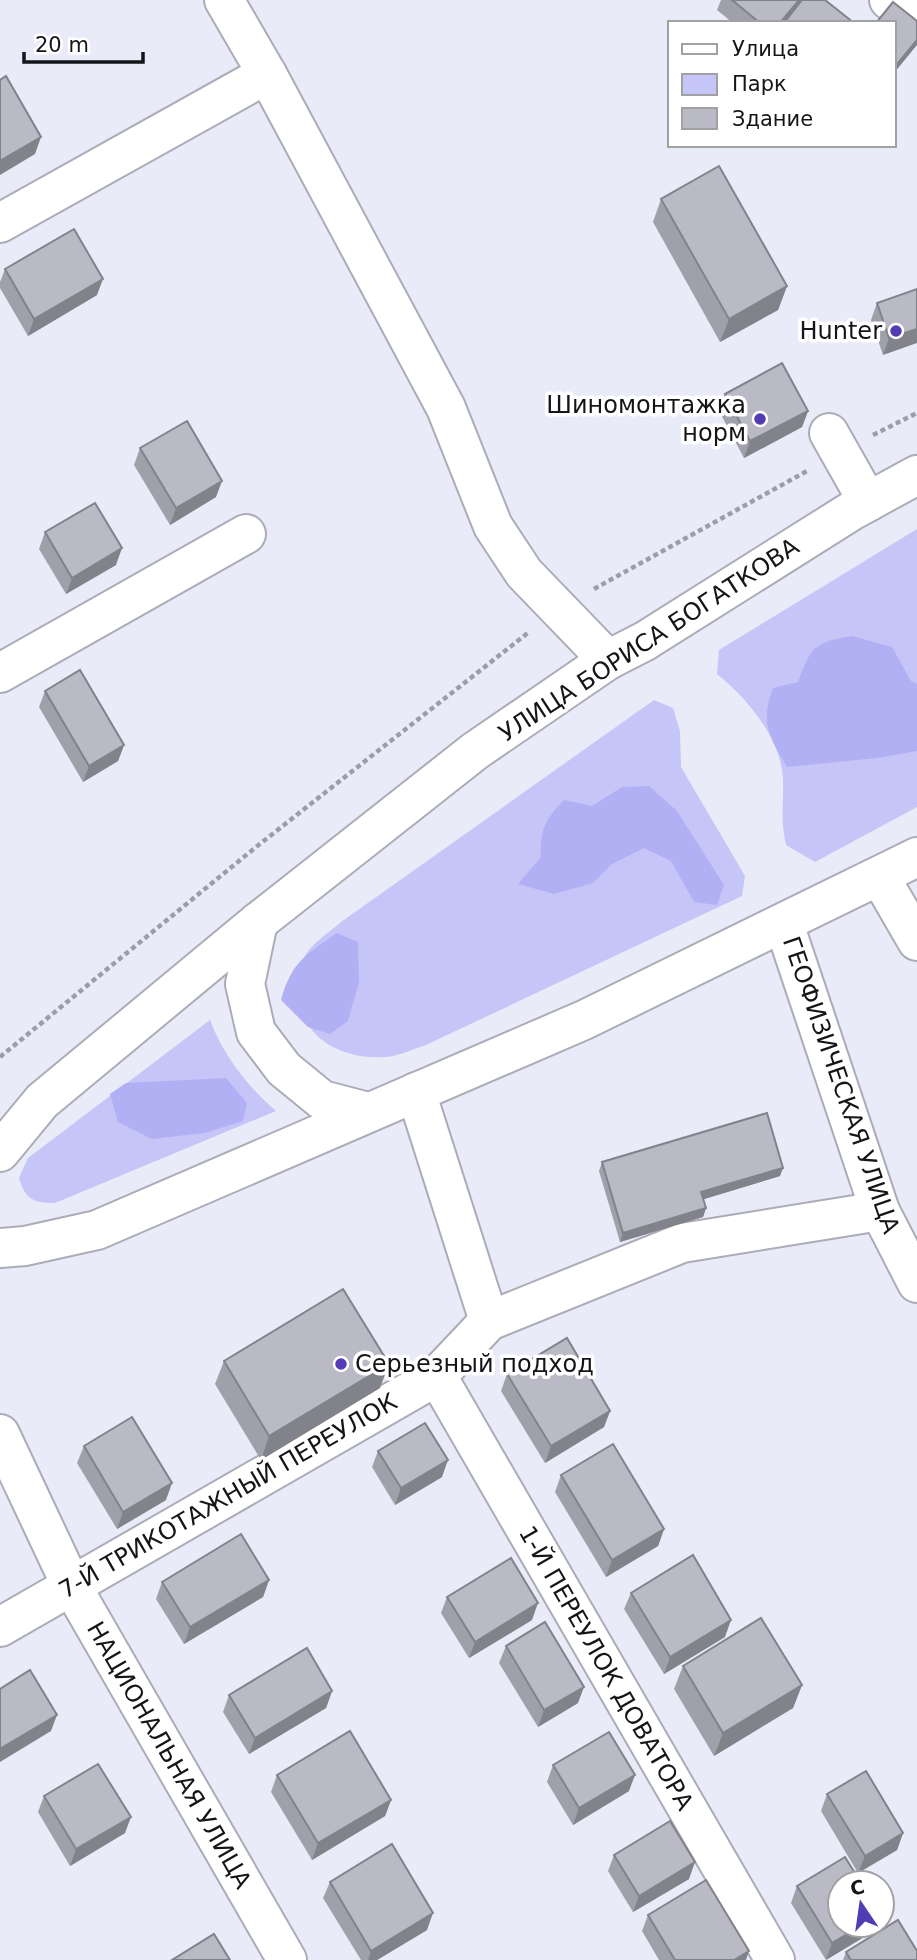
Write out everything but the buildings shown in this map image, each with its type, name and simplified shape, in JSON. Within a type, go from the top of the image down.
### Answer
[{"type":"street","points":[[224,0],[267,74],[446,408],[493,526],[524,573],[608,660]]},
{"type":"street","points":[[889,0],[917,20]]},
{"type":"street","points":[[0,223],[267,74]]},
{"type":"street","points":[[834,443],[868,502]]},
{"type":"street","name":"УЛИЦА БОРИСА БОГАТКОВА","points":[[0,1152],[42,1101],[258,922],[475,751],[608,660],[645,641],[868,502],[917,475]]},
{"type":"street","points":[[0,673],[246,534]]},
{"type":"street","points":[[0,1248],[25,1246],[97,1230],[584,1020],[785,924],[917,857]]},
{"type":"street","points":[[880,877],[917,941]]},
{"type":"street","points":[[258,922],[245,984],[256,1032],[284,1069],[322,1100],[368,1112]]},
{"type":"street","name":"ГЕОФИЗИЧЕСКАЯ УЛИЦА","points":[[785,924],[880,1211],[917,1283]]},
{"type":"street","points":[[415,1092],[489,1321]]},
{"type":"street","name":"7-Й ТРИКОТАЖНЫЙ ПЕРЕУЛОК","points":[[0,1627],[437,1376],[489,1321],[682,1243],[880,1211]]},
{"type":"street","name":"1-Й ПЕРЕУЛОК ДОВАТОРА","points":[[437,1376],[775,1960]]},
{"type":"street","name":"НАЦИОНАЛЬНАЯ УЛИЦА","points":[[0,1434],[71,1585],[287,1960]]},
{"type":"path","points":[[0,1057],[256,847],[559,608],[834,443],[917,413]]},
{"type":"green space","points":[[917,529],[917,807],[815,862],[786,845],[783,779],[776,749],[751,707],[717,674],[719,650]]},
{"type":"green space","points":[[654,700],[673,708],[680,731],[681,767],[745,876],[742,896],[426,1045],[400,1054],[367,1057],[351,1054],[323,1040],[312,1030],[299,1002],[297,985],[302,962],[313,945],[341,922]]},
{"type":"green space","points":[[210,1020],[237,1070],[276,1111],[55,1203],[36,1201],[27,1195],[19,1178],[28,1158]]},
{"type":"shaded area","points":[[852,636],[892,647],[911,681],[917,684],[917,751],[787,767],[768,729],[767,711],[773,688],[798,682],[811,653],[821,644]]},
{"type":"shaded area","points":[[649,786],[677,811],[724,885],[717,905],[694,902],[671,861],[644,848],[612,864],[593,883],[554,894],[518,884],[541,857],[541,839],[545,826],[564,800],[592,806],[622,787]]},
{"type":"shaded area","points":[[337,933],[358,942],[359,982],[348,1021],[330,1034],[308,1027],[281,1000],[290,977],[301,960]]},
{"type":"shaded area","points":[[226,1078],[247,1103],[243,1121],[204,1133],[152,1139],[118,1122],[110,1094],[126,1083]]},
{"type":"place","name":"Hunter","points":[[896,331]]},
{"type":"place","name":"Шиномонтажка норм","points":[[760,419]]},
{"type":"place","name":"Серьезный подход","points":[[341,1364]]}]
